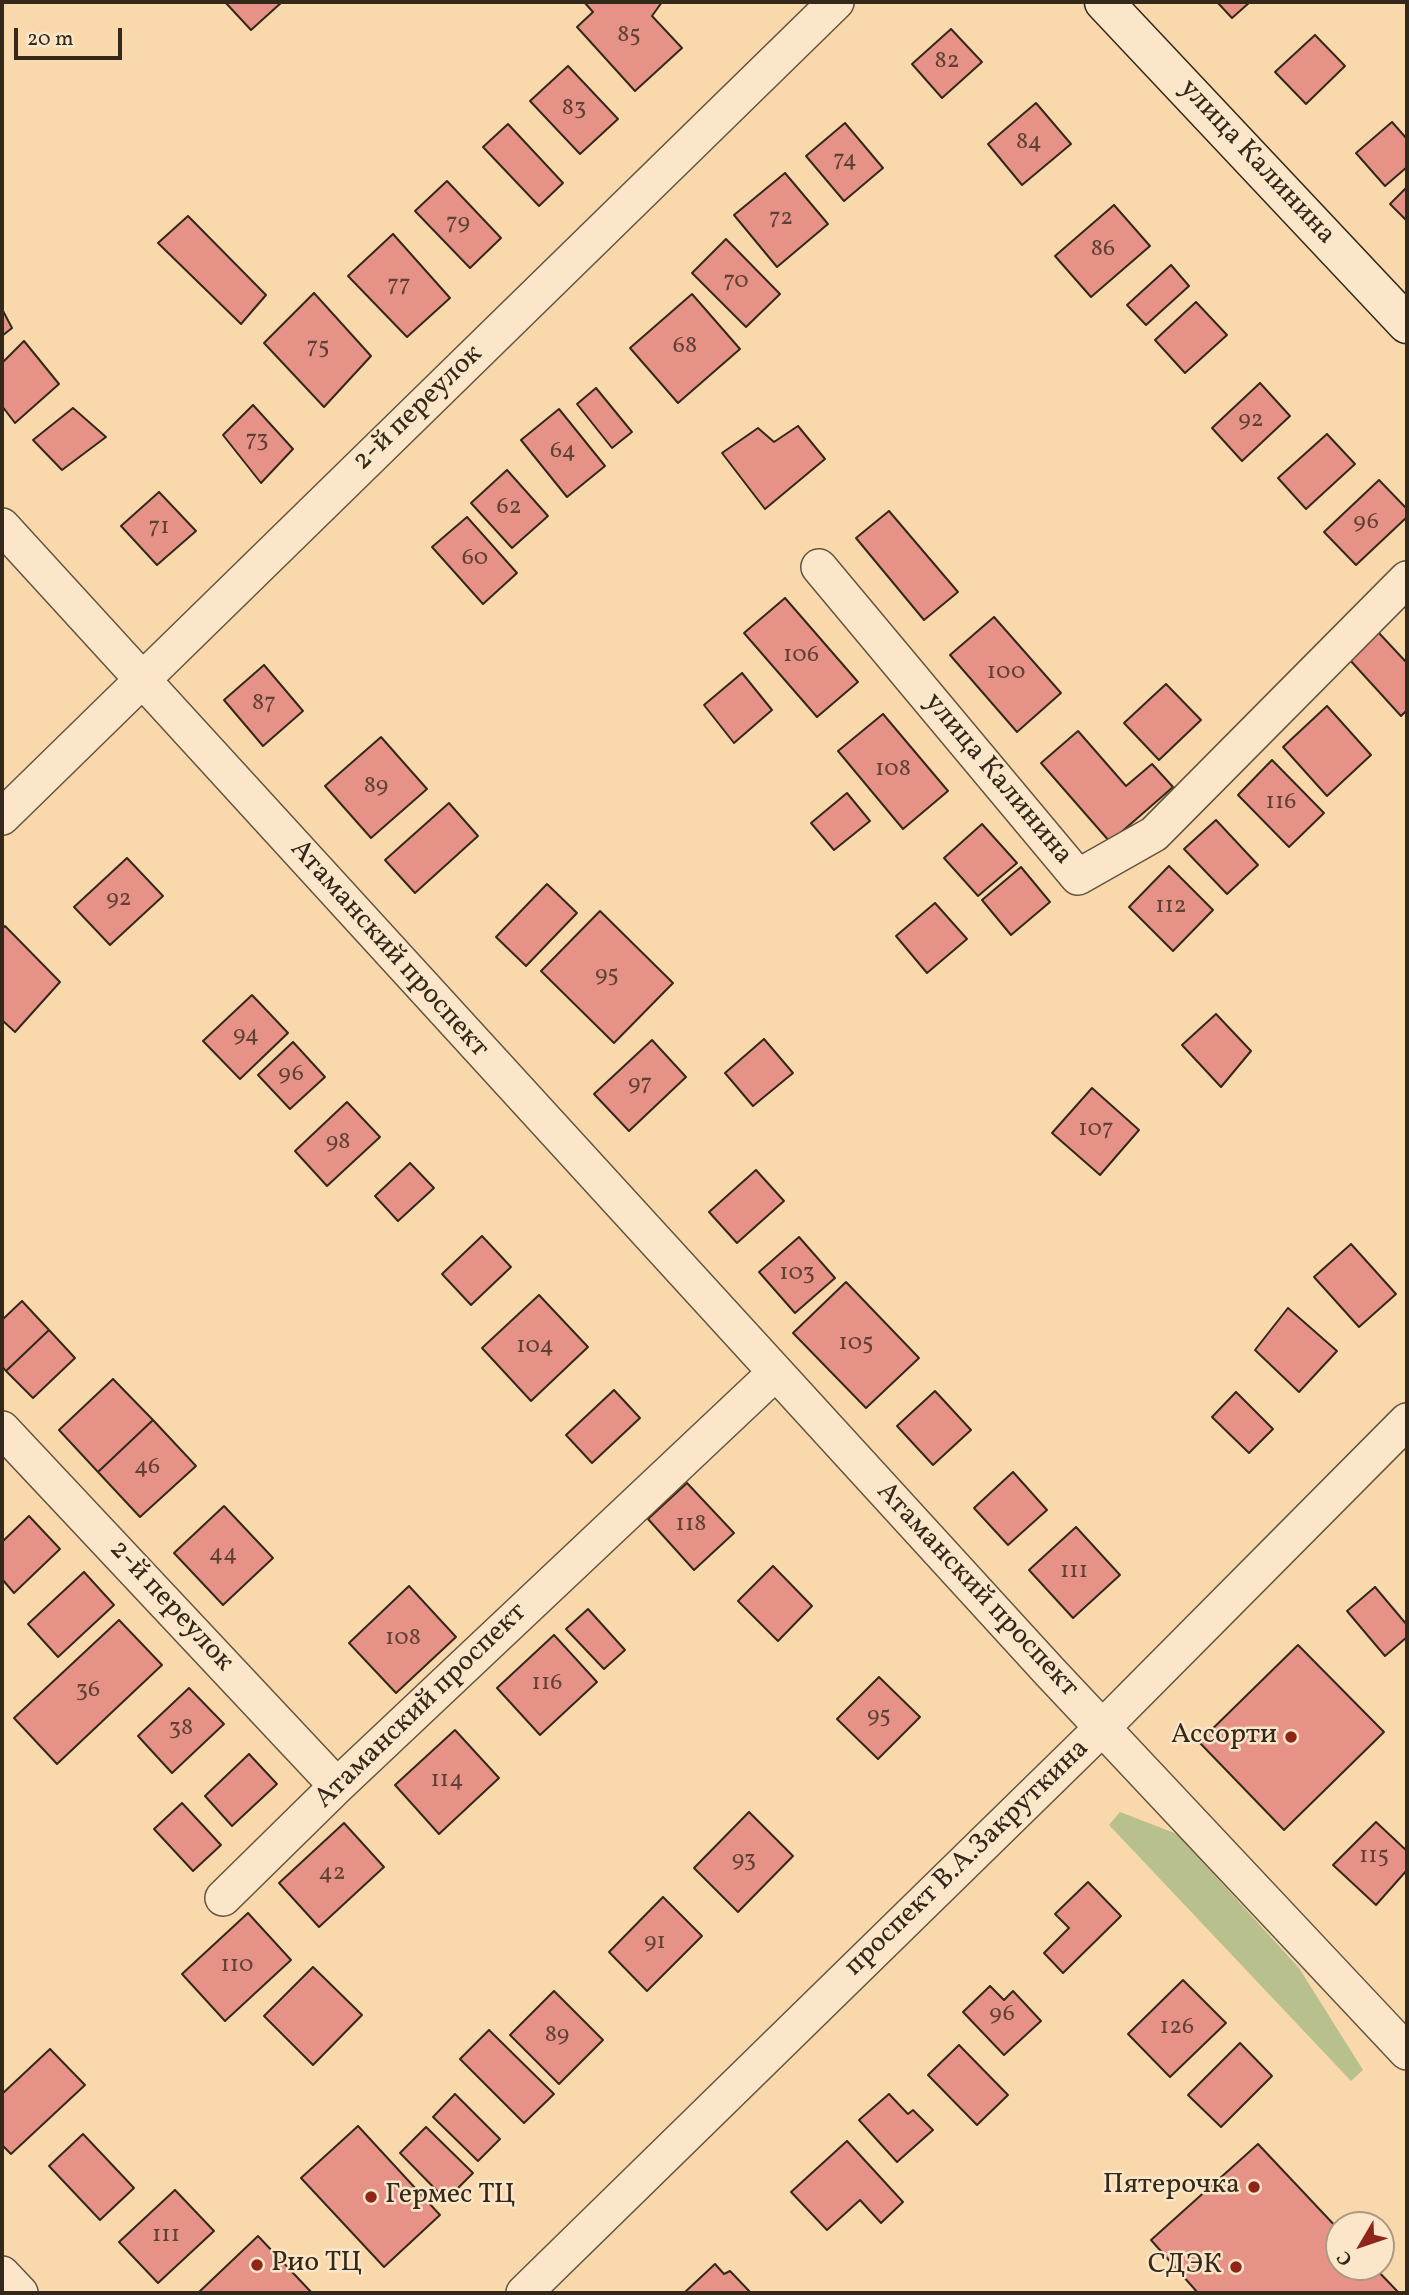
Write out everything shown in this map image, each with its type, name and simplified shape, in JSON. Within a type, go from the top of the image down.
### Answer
[{"type":"main road","name":"улица Калинина","points":[[1104,2],[1407,324]]},
{"type":"street","name":"2-й переулок","points":[[2,817],[836,2]]},
{"type":"street","name":"Атаманский проспект","points":[[2,526],[775,1373],[1102,1728],[1407,2052]]},
{"type":"street","name":"улица Калинина","points":[[819,566],[1078,877],[1154,834],[1407,579]]},
{"type":"street","name":"Атаманский проспект","points":[[223,1898],[337,1786],[775,1373]]},
{"type":"street","name":"проспект В.А.Закруткина","points":[[524,2293],[1102,1728],[1407,1421]]},
{"type":"street","name":"2-й переулок","points":[[2,1429],[337,1786]]},
{"type":"street","points":[[2,2274],[20,2293]]},
{"type":"green space","points":[[1120,1812],[1177,1834],[1299,1968],[1363,2070],[1351,2081],[1109,1825]]},
{"type":"building","points":[[225,2],[282,2],[251,30]]},
{"type":"building","points":[[584,2],[662,2],[652,16],[682,48],[635,91],[577,27],[593,12]]},
{"type":"building","points":[[1217,2],[1250,2],[1232,18]]},
{"type":"building","points":[[951,29],[982,62],[942,98],[912,64]]},
{"type":"building","points":[[1315,35],[1345,66],[1306,104],[1275,72]]},
{"type":"building","points":[[568,66],[618,119],[580,154],[530,101]]},
{"type":"building","points":[[1036,103],[1071,144],[1022,185],[988,144]]},
{"type":"building","points":[[1392,122],[1407,139],[1407,167],[1385,186],[1356,153]]},
{"type":"building","points":[[845,123],[883,168],[844,201],[806,156]]},
{"type":"building","points":[[508,124],[563,183],[539,206],[483,147]]},
{"type":"building","points":[[785,173],[828,224],[777,267],[734,215]]},
{"type":"building","points":[[447,181],[501,238],[470,268],[415,211]]},
{"type":"building","points":[[1407,187],[1407,221],[1390,204]]},
{"type":"building","points":[[1114,205],[1150,246],[1091,297],[1055,256]]},
{"type":"building","points":[[188,216],[266,295],[241,324],[158,243]]},
{"type":"building","points":[[393,234],[450,298],[407,337],[348,276]]},
{"type":"building","points":[[726,239],[780,294],[746,327],[692,273]]},
{"type":"building","points":[[1171,265],[1189,286],[1146,325],[1127,305]]},
{"type":"building","points":[[314,293],[371,356],[324,407],[264,343]]},
{"type":"building","points":[[692,294],[740,349],[678,403],[630,348]]},
{"type":"building","points":[[1196,302],[1227,335],[1185,373],[1155,340]]},
{"type":"building","points":[[2,309],[12,328],[2,336]]},
{"type":"building","points":[[24,341],[59,384],[15,423],[2,406],[2,363]]},
{"type":"building","points":[[1260,383],[1290,416],[1242,461],[1212,428]]},
{"type":"building","points":[[596,388],[632,432],[612,448],[577,404]]},
{"type":"building","points":[[253,405],[293,449],[261,483],[223,435]]},
{"type":"building","points":[[73,408],[106,437],[62,470],[33,440]]},
{"type":"building","points":[[559,409],[605,466],[567,497],[521,440]]},
{"type":"building","points":[[798,426],[825,459],[765,509],[722,453],[758,428],[774,442]]},
{"type":"building","points":[[1327,434],[1355,464],[1306,509],[1278,478]]},
{"type":"building","points":[[507,470],[548,516],[512,548],[471,503]]},
{"type":"building","points":[[1379,480],[1407,509],[1407,517],[1356,565],[1324,532]]},
{"type":"building","points":[[159,492],[196,531],[157,565],[121,526]]},
{"type":"building","points":[[889,511],[958,592],[924,620],[856,538]]},
{"type":"building","points":[[467,517],[517,573],[483,604],[432,547]]},
{"type":"building","points":[[785,598],[858,682],[817,717],[744,633]]},
{"type":"building","points":[[994,617],[1061,693],[1017,732],[950,655]]},
{"type":"building","points":[[1378,632],[1407,663],[1407,710],[1401,716],[1349,659]]},
{"type":"building","points":[[264,665],[303,711],[263,746],[224,700]]},
{"type":"building","points":[[742,673],[772,710],[734,743],[704,705]]},
{"type":"building","points":[[1166,684],[1201,720],[1159,760],[1124,723]]},
{"type":"building","points":[[1327,706],[1371,755],[1327,796],[1283,747]]},
{"type":"building","points":[[883,714],[948,791],[903,829],[838,751]]},
{"type":"building","points":[[1078,731],[1126,786],[1152,764],[1173,787],[1110,842],[1041,763]]},
{"type":"building","points":[[381,737],[427,789],[371,838],[325,786]]},
{"type":"building","points":[[1272,760],[1324,813],[1289,847],[1238,795]]},
{"type":"building","points":[[847,793],[870,821],[834,850],[811,823]]},
{"type":"building","points":[[449,803],[478,836],[415,893],[385,860]]},
{"type":"building","points":[[1216,820],[1258,865],[1227,894],[1184,849]]},
{"type":"building","points":[[982,824],[1017,863],[978,896],[944,858]]},
{"type":"building","points":[[127,858],[163,896],[110,945],[74,907]]},
{"type":"building","points":[[1169,866],[1213,910],[1173,951],[1129,907]]},
{"type":"building","points":[[1021,867],[1050,902],[1011,935],[982,900]]},
{"type":"building","points":[[547,884],[577,913],[526,966],[496,937]]},
{"type":"building","points":[[935,903],[967,939],[927,973],[896,936]]},
{"type":"building","points":[[600,911],[673,983],[614,1043],[541,971]]},
{"type":"building","points":[[5,926],[60,982],[15,1032],[2,1020],[2,929]]},
{"type":"building","points":[[252,995],[288,1033],[240,1079],[203,1041]]},
{"type":"building","points":[[1216,1014],[1251,1051],[1221,1087],[1182,1045]]},
{"type":"building","points":[[764,1039],[793,1073],[753,1106],[725,1073]]},
{"type":"building","points":[[652,1040],[686,1077],[629,1131],[594,1094]]},
{"type":"building","points":[[293,1042],[325,1077],[290,1109],[258,1075]]},
{"type":"building","points":[[1092,1088],[1139,1130],[1100,1175],[1052,1133]]},
{"type":"building","points":[[347,1102],[380,1137],[327,1186],[295,1151]]},
{"type":"building","points":[[410,1163],[434,1188],[398,1221],[375,1196]]},
{"type":"building","points":[[756,1170],[784,1201],[737,1243],[709,1212]]},
{"type":"building","points":[[482,1236],[511,1267],[471,1305],[442,1274]]},
{"type":"building","points":[[799,1237],[835,1278],[795,1313],[759,1272]]},
{"type":"building","points":[[1351,1244],[1396,1294],[1359,1327],[1314,1277]]},
{"type":"building","points":[[846,1282],[919,1358],[866,1408],[793,1333]]},
{"type":"building","points":[[539,1295],[588,1347],[531,1401],[482,1348]]},
{"type":"building","points":[[22,1301],[49,1330],[6,1371],[2,1366],[2,1320]]},
{"type":"building","points":[[1288,1308],[1337,1351],[1299,1392],[1255,1350]]},
{"type":"building","points":[[49,1330],[75,1358],[33,1398],[6,1371]]},
{"type":"building","points":[[113,1379],[153,1420],[98,1472],[59,1430]]},
{"type":"building","points":[[614,1390],[640,1418],[592,1463],[566,1435]]},
{"type":"building","points":[[935,1391],[971,1430],[933,1465],[897,1426]]},
{"type":"building","points":[[1236,1392],[1273,1429],[1249,1453],[1212,1417]]},
{"type":"building","points":[[153,1420],[196,1466],[140,1517],[98,1472]]},
{"type":"building","points":[[1013,1472],[1047,1510],[1008,1545],[974,1508]]},
{"type":"building","points":[[687,1483],[734,1533],[694,1570],[648,1519]]},
{"type":"building","points":[[224,1506],[273,1558],[223,1605],[174,1553]]},
{"type":"building","points":[[29,1516],[60,1549],[14,1593],[2,1579],[2,1542]]},
{"type":"building","points":[[1076,1527],[1120,1575],[1073,1618],[1029,1570]]},
{"type":"building","points":[[773,1566],[812,1606],[778,1641],[738,1601]]},
{"type":"building","points":[[84,1572],[114,1605],[58,1657],[28,1624]]},
{"type":"building","points":[[409,1586],[456,1637],[396,1693],[349,1643]]},
{"type":"building","points":[[1375,1587],[1407,1625],[1407,1637],[1385,1656],[1347,1611]]},
{"type":"building","points":[[588,1609],[625,1650],[604,1669],[566,1629]]},
{"type":"building","points":[[119,1620],[162,1665],[57,1764],[14,1718]]},
{"type":"building","points":[[554,1635],[597,1682],[540,1735],[497,1688]]},
{"type":"building","name":"Ассорти","points":[[1298,1645],[1384,1732],[1284,1830],[1199,1742]]},
{"type":"building","points":[[879,1677],[920,1717],[878,1759],[837,1719]]},
{"type":"building","points":[[189,1688],[224,1724],[172,1773],[138,1736]]},
{"type":"building","points":[[455,1730],[499,1778],[439,1834],[395,1785]]},
{"type":"building","points":[[249,1754],[277,1784],[232,1826],[205,1796]]},
{"type":"building","points":[[182,1803],[221,1845],[193,1871],[154,1829]]},
{"type":"building","points":[[749,1812],[793,1856],[738,1912],[694,1868]]},
{"type":"building","points":[[1376,1822],[1407,1851],[1407,1870],[1376,1905],[1333,1865]]},
{"type":"building","points":[[344,1823],[384,1867],[319,1927],[279,1883]]},
{"type":"building","points":[[1088,1882],[1121,1916],[1063,1973],[1044,1953],[1069,1928],[1055,1914]]},
{"type":"building","points":[[663,1897],[702,1936],[647,1991],[609,1952]]},
{"type":"building","points":[[248,1913],[291,1960],[225,2021],[182,1974]]},
{"type":"building","points":[[313,1967],[362,2015],[313,2065],[264,2016]]},
{"type":"building","points":[[1183,1980],[1226,2023],[1170,2077],[1128,2034]]},
{"type":"building","points":[[990,1986],[1004,2000],[1013,1991],[1041,2021],[1004,2055],[963,2012]]},
{"type":"building","points":[[554,1991],[603,2040],[559,2084],[510,2035]]},
{"type":"building","points":[[489,2030],[554,2094],[524,2123],[460,2059]]},
{"type":"building","points":[[1240,2043],[1272,2076],[1221,2127],[1188,2095]]},
{"type":"building","points":[[959,2045],[1008,2095],[977,2125],[928,2075]]},
{"type":"building","points":[[50,2049],[85,2085],[11,2154],[2,2145],[2,2094]]},
{"type":"building","points":[[455,2094],[500,2139],[478,2161],[433,2117]]},
{"type":"building","points":[[889,2094],[908,2114],[913,2110],[933,2130],[897,2162],[859,2120]]},
{"type":"building","name":"Гермес ТЦ","points":[[358,2126],[440,2215],[384,2267],[301,2178]]},
{"type":"building","points":[[426,2127],[473,2173],[446,2200],[400,2153]]},
{"type":"building","points":[[83,2134],[134,2188],[100,2220],[49,2166]]},
{"type":"building","points":[[847,2141],[903,2202],[881,2223],[860,2200],[827,2230],[791,2192]]},
{"type":"building","name":"Пятeрочка","points":[[1258,2144],[1325,2215],[1325,2281],[1387,2281],[1399,2293],[1198,2293],[1151,2240]]},
{"type":"building","points":[[175,2190],[214,2231],[158,2283],[119,2242]]},
{"type":"building","name":"Рио ТЦ","points":[[258,2236],[312,2293],[198,2293]]},
{"type":"building","points":[[715,2264],[724,2274],[730,2271],[751,2293],[684,2293]]},
{"type":"place","name":"Ассорти","points":[[1291,1737]]},
{"type":"place","name":"Пятeрочка","points":[[1254,2187]]},
{"type":"place","name":"Гермес ТЦ","points":[[371,2197]]},
{"type":"place","name":"Рио ТЦ","points":[[257,2265]]},
{"type":"place","name":"СДЭК","points":[[1236,2267]]}]
